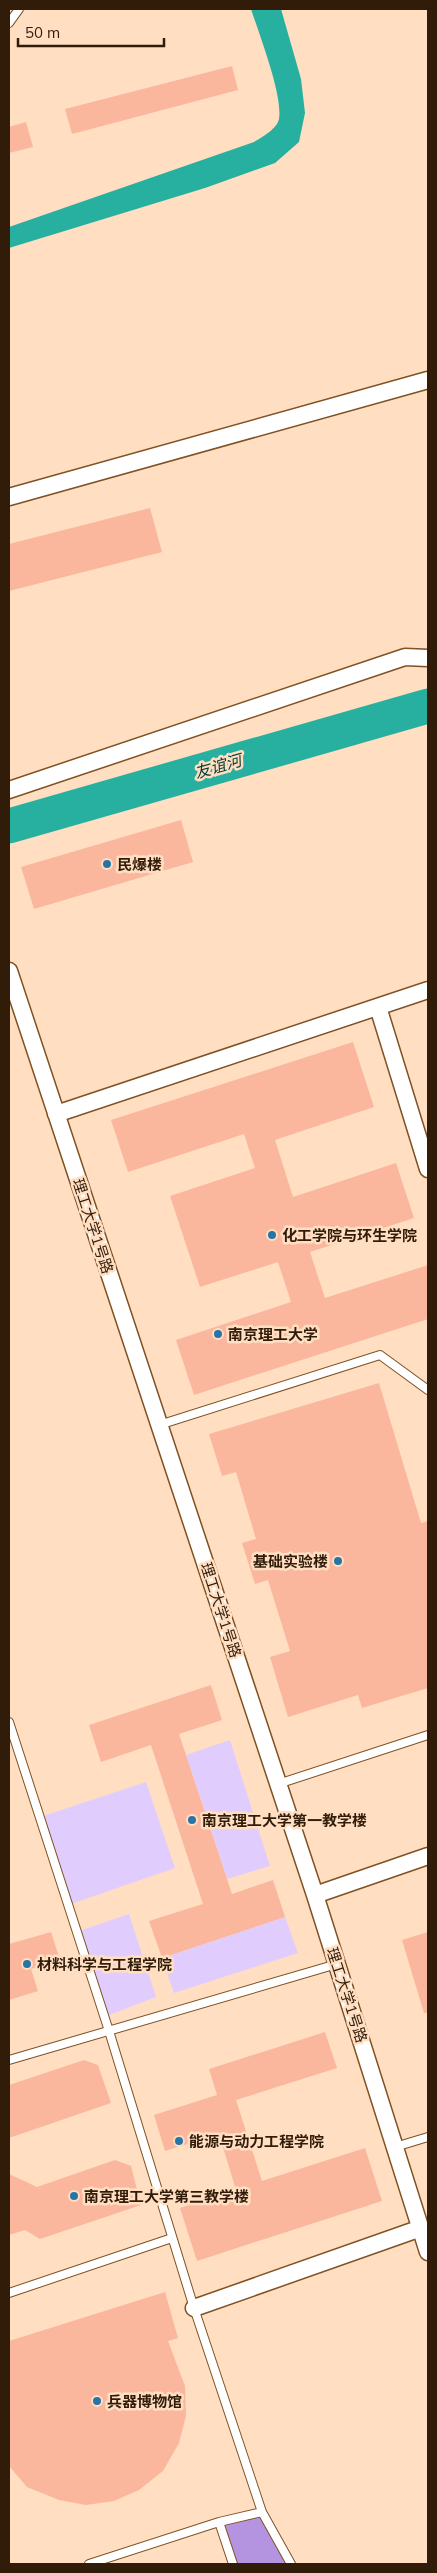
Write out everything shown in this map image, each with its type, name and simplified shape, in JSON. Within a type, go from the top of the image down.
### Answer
[{"type":"street","points":[[9,497],[428,380]]},
{"type":"street","points":[[9,790],[405,657],[428,658]]},
{"type":"street","name":"理工大学1号路","points":[[9,970],[13,999],[56,1114],[160,1425],[315,1895],[428,2252]]},
{"type":"street","points":[[56,1114],[428,990]]},
{"type":"street","points":[[378,1007],[428,1170]]},
{"type":"street","points":[[315,1895],[428,1856]]},
{"type":"street","points":[[194,2308],[421,2228]]},
{"type":"lane","points":[[9,23],[19,9]]},
{"type":"lane","points":[[160,1425],[380,1355],[428,1390]]},
{"type":"lane","points":[[9,1722],[109,2032],[194,2308],[262,2512],[291,2564]]},
{"type":"lane","points":[[278,1784],[428,1736]]},
{"type":"lane","points":[[9,2060],[337,1964]]},
{"type":"lane","points":[[395,2147],[428,2138]]},
{"type":"lane","points":[[9,2293],[172,2238]]},
{"type":"lane","points":[[89,2564],[220,2522],[262,2512]]},
{"type":"lane","points":[[220,2522],[232,2564]]},
{"type":"shaded area","points":[[230,1740],[270,1866],[227,1879],[186,1755]]},
{"type":"shaded area","points":[[146,1782],[175,1868],[68,1905],[40,1817]]},
{"type":"shaded area","points":[[129,1914],[156,1997],[104,2017],[76,1932]]},
{"type":"shaded area","points":[[285,1917],[298,1953],[174,1993],[162,1958]]},
{"type":"shaded area","points":[[262,2512],[291,2564],[233,2564],[219,2522]]},
{"type":"water","points":[[251,9],[281,9],[301,79],[305,113],[299,142],[275,163],[205,188],[9,248],[9,227],[254,142],[272,129],[279,119],[277,95],[270,64]]},
{"type":"building","points":[[232,66],[238,90],[72,134],[65,109]]},
{"type":"building","points":[[26,122],[33,147],[9,153],[9,127]]},
{"type":"building","points":[[150,508],[162,552],[9,591],[9,544]]},
{"type":"building","name":"民爆楼","points":[[181,820],[193,862],[34,909],[21,867]]},
{"type":"building","name":"化工学院与环生学院","points":[[353,1042],[374,1107],[275,1140],[293,1197],[396,1163],[414,1218],[310,1252],[325,1298],[428,1265],[428,1319],[194,1395],[176,1340],[291,1302],[278,1262],[200,1287],[170,1196],[255,1168],[244,1134],[128,1172],[111,1120]]},
{"type":"building","name":"基础实验楼","points":[[379,1383],[421,1523],[428,1521],[428,1688],[362,1708],[358,1695],[288,1717],[270,1657],[290,1651],[268,1580],[255,1584],[242,1543],[256,1539],[236,1472],[222,1476],[209,1434]]},
{"type":"building","name":"南京理工大学第一教学楼","points":[[211,1685],[222,1720],[179,1734],[232,1894],[273,1880],[285,1917],[162,1958],[149,1921],[203,1904],[151,1745],[101,1762],[89,1725]]},
{"type":"building","name":"材料科学与工程学院","points":[[51,1932],[60,1960],[31,1969],[38,1991],[9,2000],[9,1944]]},
{"type":"building","points":[[428,1932],[428,2013],[424,2013],[402,1940]]},
{"type":"building","name":"能源与动力工程学院","points":[[325,2032],[337,2068],[236,2100],[262,2181],[365,2148],[382,2201],[197,2261],[180,2208],[236,2190],[219,2134],[165,2151],[154,2115],[217,2095],[209,2069]]},
{"type":"building","points":[[84,2060],[98,2065],[111,2103],[9,2138],[9,2085]]},
{"type":"building","name":"南京理工大学第三教学楼","points":[[115,2160],[131,2166],[141,2205],[40,2239],[25,2230],[9,2235],[9,2174],[37,2187]]},
{"type":"building","name":"兵器博物馆","points":[[165,2292],[178,2338],[168,2341],[185,2386],[186,2416],[179,2443],[163,2471],[139,2490],[114,2501],[86,2505],[59,2500],[27,2487],[9,2466],[9,2341]]},
{"type":"waterway","name":"友谊河","points":[[9,826],[428,706]]},
{"type":"place","name":"民爆楼","points":[[107,864]]},
{"type":"place","name":"化工学院与环生学院","points":[[272,1235]]},
{"type":"place","name":"南京理工大学","points":[[218,1334]]},
{"type":"place","name":"基础实验楼","points":[[338,1561]]},
{"type":"place","name":"南京理工大学第一教学楼","points":[[192,1820]]},
{"type":"place","name":"材料科学与工程学院","points":[[27,1964]]},
{"type":"place","name":"能源与动力工程学院","points":[[179,2141]]},
{"type":"place","name":"南京理工大学第三教学楼","points":[[74,2196]]},
{"type":"place","name":"兵器博物馆","points":[[97,2401]]}]
